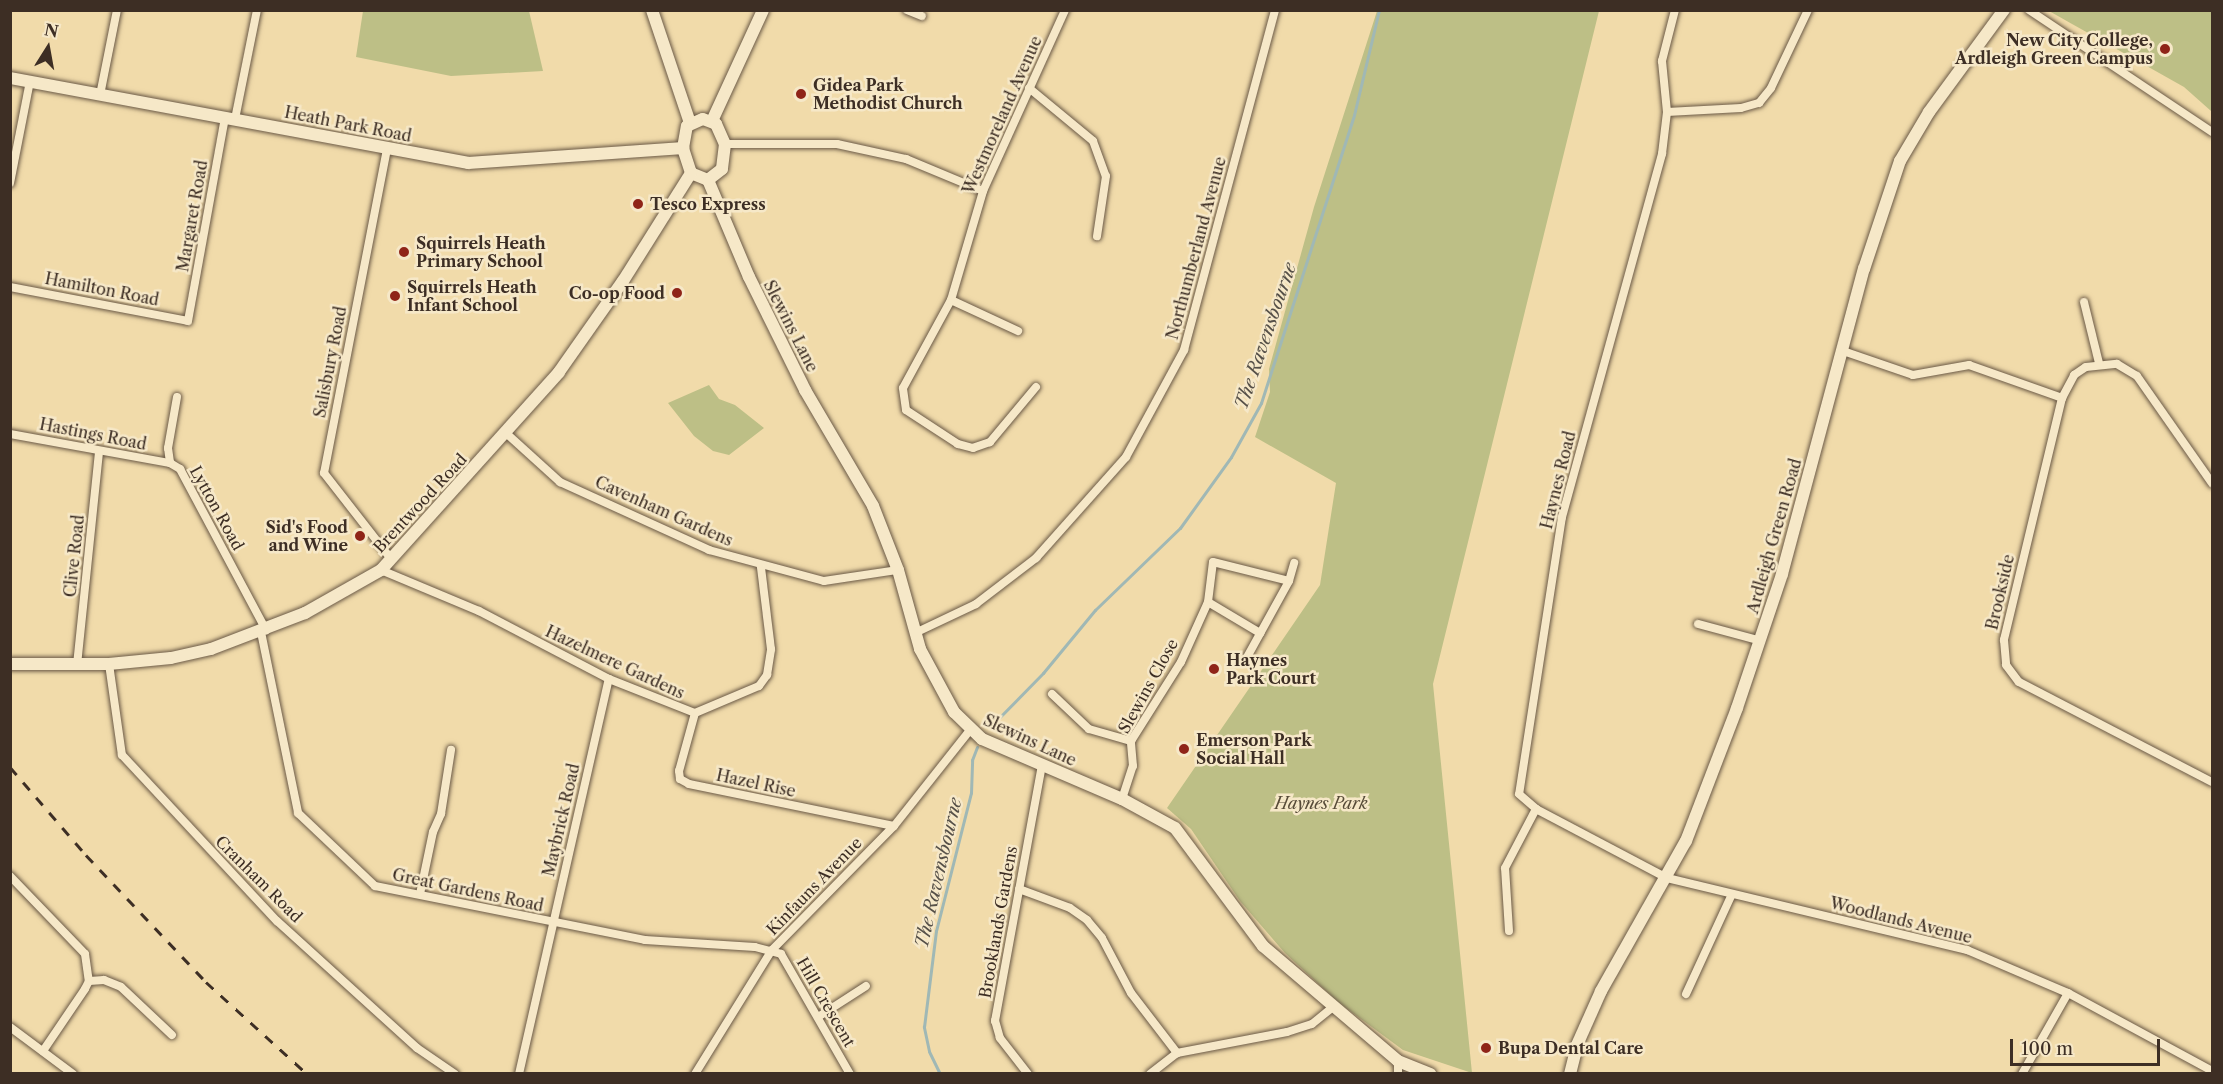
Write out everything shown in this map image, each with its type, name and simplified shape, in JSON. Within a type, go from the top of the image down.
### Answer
[{"type":"street","points":[[100,95],[117,10]]},
{"type":"street","name":"Margaret Road","points":[[188,321],[230,118],[257,10]]},
{"type":"street","points":[[652,10],[690,123],[684,135],[683,148],[691,173],[708,180],[722,169],[725,144],[720,128],[712,121],[703,119],[690,123]]},
{"type":"street","points":[[712,121],[763,10]]},
{"type":"street","points":[[907,10],[922,16]]},
{"type":"street","name":"Westmoreland Avenue","points":[[1036,387],[990,442],[973,448],[958,444],[906,410],[903,388],[951,300],[983,191],[1065,10]]},
{"type":"street","name":"Northumberland Avenue","points":[[915,633],[976,603],[1036,558],[1126,457],[1184,350],[1275,10]]},
{"type":"street","name":"Haynes Road","points":[[1667,878],[1536,810],[1519,794],[1562,517],[1662,154],[1667,112],[1662,61],[1675,10]]},
{"type":"street","points":[[1667,112],[1741,108],[1759,103],[1775,80],[1808,10]]},
{"type":"street","name":"Ardleigh Green Road","points":[[1570,1074],[1577,1045],[1601,991],[1667,878],[1698,810],[1761,641],[1864,269],[1900,160],[1929,112],[2004,10]]},
{"type":"street","points":[[2029,10],[2212,132]]},
{"type":"street","name":"Heath Park Road","points":[[10,78],[468,163],[683,148]]},
{"type":"street","points":[[10,183],[30,81]]},
{"type":"street","points":[[1029,88],[1093,141],[1106,176],[1097,236]]},
{"type":"street","points":[[725,144],[837,144],[906,159],[983,191]]},
{"type":"street","name":"Salisbury Road","points":[[387,149],[324,473],[392,560]]},
{"type":"street","name":"Brentwood Road","points":[[10,664],[77,665],[171,658],[263,631],[336,598],[381,570],[507,434],[587,333],[691,173]]},
{"type":"street","name":"Slewins Lane","points":[[708,180],[748,277],[821,419],[873,506],[898,570],[915,633],[938,688],[970,730],[982,739],[1122,799],[1175,828],[1263,946],[1398,1067],[1430,1074]]},
{"type":"street","name":"Hamilton Road","points":[[10,287],[188,321]]},
{"type":"street","points":[[951,300],[1018,331]]},
{"type":"street","points":[[2084,302],[2098,363],[2117,364],[2137,376],[2212,483]]},
{"type":"street","points":[[1843,351],[1913,375],[1969,365],[2062,398]]},
{"type":"street","name":"Brookside","points":[[2098,363],[2074,375],[2062,398],[2004,640],[2006,665],[2019,682],[2212,782]]},
{"type":"street","name":"Lytton Road","points":[[177,397],[168,448],[170,464],[180,469],[263,631]]},
{"type":"street","name":"Hastings Road","points":[[10,434],[170,464]]},
{"type":"street","name":"Cavenham Gardens","points":[[507,434],[560,482],[709,550],[761,567],[824,581],[898,570]]},
{"type":"street","name":"Clive Road","points":[[77,665],[99,451]]},
{"type":"street","name":"Slewins Close","points":[[1122,799],[1133,766],[1131,741],[1181,662],[1208,602],[1213,562],[1289,581]]},
{"type":"street","points":[[1246,659],[1289,581],[1294,563]]},
{"type":"street","name":"Hazelmere Gardens","points":[[381,570],[479,611],[609,679],[695,713],[759,686],[767,675],[771,649],[761,567]]},
{"type":"street","points":[[1208,602],[1260,633]]},
{"type":"street","points":[[1698,624],[1761,641]]},
{"type":"street","name":"Great Gardens Road","points":[[263,631],[270,694],[298,813],[375,886],[645,940],[772,950]]},
{"type":"street","name":"Cranham Road","points":[[109,663],[122,755],[277,921],[417,1048],[455,1074]]},
{"type":"street","name":"Maybrick Road","points":[[519,1074],[609,679]]},
{"type":"street","points":[[1052,694],[1089,729],[1131,741]]},
{"type":"street","name":"Hazel Rise","points":[[695,713],[679,771],[680,779],[688,784],[894,826]]},
{"type":"street","name":"Kinfauns Avenue","points":[[695,1074],[772,950],[894,826],[970,730]]},
{"type":"street","points":[[420,894],[433,832],[441,814],[451,750]]},
{"type":"street","name":"Brooklands Gardens","points":[[1028,1074],[1000,1038],[995,1021],[1042,766]]},
{"type":"street","points":[[1509,932],[1505,868],[1536,810]]},
{"type":"street","points":[[10,876],[85,954],[89,981],[43,1051]]},
{"type":"street","name":"Woodlands Avenue","points":[[1667,878],[1939,942],[2068,993],[2212,1071]]},
{"type":"street","points":[[1019,889],[1070,908],[1087,920],[1102,938],[1131,993],[1177,1053]]},
{"type":"street","points":[[1686,994],[1732,894]]},
{"type":"street","name":"Hill Crescent","points":[[772,950],[781,954],[850,1074]]},
{"type":"street","points":[[89,981],[104,980],[122,987],[172,1035]]},
{"type":"street","points":[[818,1017],[866,986]]},
{"type":"street","points":[[2022,1074],[2068,993]]},
{"type":"street","points":[[1150,1074],[1177,1053],[1287,1032],[1312,1024],[1332,1008]]},
{"type":"street","points":[[10,1027],[73,1074]]},
{"type":"green space","points":[[363,11],[529,11],[543,71],[451,76],[356,57]]},
{"type":"green space","name":"Haynes Park","points":[[1377,11],[1599,11],[1433,684],[1472,1073],[1403,1050],[1338,1002],[1285,953],[1240,901],[1191,829],[1167,808],[1320,585],[1336,483],[1255,437],[1270,392],[1269,369],[1314,207]]},
{"type":"green space","name":"New City College, Ardleigh Green Campus","points":[[2049,11],[2212,11],[2211,111],[2184,87]]},
{"type":"green space","points":[[709,385],[719,399],[735,405],[764,428],[729,455],[713,451],[694,436],[668,403]]},
{"type":"waterway","name":"The Ravensbourne","points":[[990,727],[1043,673],[1095,610],[1180,528],[1231,457],[1261,403],[1354,115],[1379,10]]},
{"type":"waterway","name":"The Ravensbourne","points":[[940,1074],[929,1051],[924,1027],[936,931],[971,793],[972,760],[977,747]]},
{"type":"railway","points":[[10,767],[86,855],[206,982],[307,1074]]},
{"type":"place","name":"New City College, Ardleigh Green Campus","points":[[2165,49]]},
{"type":"place","name":"Gidea Park Methodist Church","points":[[801,94]]},
{"type":"place","name":"Tesco Express","points":[[638,204]]},
{"type":"place","name":"Squirrels Heath Primary School","points":[[404,252]]},
{"type":"place","name":"Co-op Food","points":[[677,293]]},
{"type":"place","name":"Squirrels Heath Infant School","points":[[395,296]]},
{"type":"place","name":"Sid's Food and Wine","points":[[360,536]]},
{"type":"place","name":"Haynes Park Court","points":[[1214,669]]},
{"type":"place","name":"Emerson Park Social Hall","points":[[1184,749]]},
{"type":"place","name":"Bupa Dental Care","points":[[1486,1048]]}]
